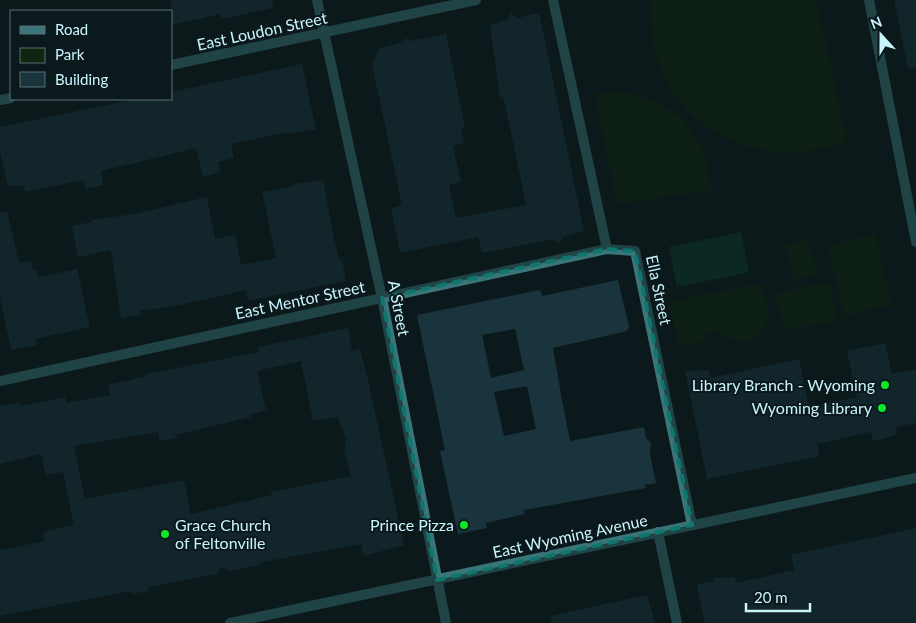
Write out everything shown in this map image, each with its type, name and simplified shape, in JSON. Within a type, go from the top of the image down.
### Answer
[{"type":"street","name":"A Street","points":[[317,0],[382,298],[446,623]]},
{"type":"street","name":"East Loudon Street","points":[[172,65],[324,34],[476,0]]},
{"type":"street","points":[[553,0],[606,249]]},
{"type":"street","points":[[869,0],[916,242]]},
{"type":"street","name":"East Mentor Street","points":[[0,381],[606,249]]},
{"type":"street","name":"Ella Street","points":[[606,249],[636,251],[692,526]]},
{"type":"street","name":"East Wyoming Avenue","points":[[230,623],[916,478]]},
{"type":"street","points":[[658,532],[677,623]]},
{"type":"highlighted area","points":[[607,249],[635,251],[692,525],[437,580],[382,298]]},
{"type":"green space","points":[[651,0],[816,0],[847,141],[809,151],[772,151],[738,143],[707,128],[682,105],[664,75],[653,40]]},
{"type":"green space","points":[[609,92],[631,94],[650,99],[667,108],[681,119],[693,133],[702,150],[708,169],[711,190],[617,204],[595,94]]},
{"type":"green space","points":[[876,234],[891,305],[844,316],[828,245]]},
{"type":"green space","points":[[808,239],[817,274],[794,280],[785,244]]},
{"type":"green space","points":[[829,282],[838,322],[789,329],[783,324],[775,293]]},
{"type":"green space","points":[[762,283],[767,315],[764,329],[759,335],[750,341],[739,342],[716,330],[708,332],[703,341],[678,347],[670,302]]},
{"type":"shaded area","points":[[741,232],[749,272],[677,287],[669,247]]},
{"type":"building","points":[[171,0],[272,0],[273,8],[221,19],[220,14],[172,25]]},
{"type":"building","points":[[894,0],[916,0],[916,68],[908,69]]},
{"type":"building","points":[[511,13],[517,18],[539,13],[584,231],[563,237],[559,244],[553,239],[482,253],[478,237],[400,253],[391,208],[402,205],[372,64],[380,48],[401,43],[406,38],[410,41],[446,34],[465,127],[461,128],[464,143],[453,146],[461,182],[449,185],[456,218],[526,205],[504,99],[501,99],[499,91],[490,25],[507,20]]},
{"type":"building","points":[[302,64],[316,129],[290,134],[289,132],[231,144],[234,158],[218,162],[220,172],[203,177],[196,148],[101,171],[103,185],[85,189],[84,180],[25,192],[24,186],[8,186],[0,152],[0,127],[131,100],[172,100],[172,92]]},
{"type":"building","points":[[323,180],[334,238],[339,259],[342,259],[346,281],[248,301],[246,290],[180,305],[140,311],[141,315],[121,318],[111,250],[78,257],[72,226],[92,222],[91,220],[134,214],[207,197],[215,239],[235,235],[241,265],[276,258],[262,192]]},
{"type":"building","points":[[7,211],[19,263],[31,261],[33,270],[36,269],[38,277],[77,269],[90,327],[35,339],[37,345],[11,350],[0,298],[0,212]]},
{"type":"building","points":[[618,280],[629,327],[627,331],[553,348],[562,400],[570,441],[644,427],[646,438],[651,443],[650,454],[656,483],[645,485],[646,488],[524,510],[525,514],[486,523],[487,528],[458,534],[440,451],[445,450],[417,315],[540,290],[542,296]],"holes":[[[515,329],[524,370],[491,378],[482,335]],[[527,386],[536,429],[504,436],[494,392]]]},
{"type":"building","points":[[348,328],[352,351],[360,349],[367,376],[404,545],[364,556],[361,544],[262,562],[260,565],[230,571],[222,567],[216,574],[148,587],[149,591],[131,594],[131,591],[0,616],[0,550],[45,541],[43,532],[74,525],[63,472],[46,475],[41,454],[0,464],[0,406],[20,402],[21,406],[65,397],[66,403],[110,395],[108,385],[147,376],[147,374],[259,352],[258,347]],"holes":[[[301,361],[313,421],[338,417],[346,440],[344,451],[351,476],[271,492],[272,495],[191,514],[184,480],[85,499],[74,446],[158,432],[160,441],[176,438],[175,435],[251,417],[251,414],[266,410],[257,371]]]},
{"type":"building","points":[[885,343],[892,374],[916,369],[916,423],[896,427],[897,435],[873,441],[871,432],[817,444],[819,456],[707,479],[685,371],[709,370],[711,378],[799,359],[809,407],[857,397],[847,351]]},
{"type":"building","points":[[916,528],[916,623],[705,623],[697,587],[699,584],[714,581],[713,578],[735,577],[736,583],[794,570],[791,555]]},
{"type":"building","points":[[647,595],[655,623],[552,623],[551,616]]},
{"type":"place","name":"Library Branch - Wyoming","points":[[885,385]]},
{"type":"place","name":"Wyoming Library","points":[[882,408]]},
{"type":"place","name":"Prince Pizza","points":[[464,525]]},
{"type":"place","name":"Grace Church of Feltonville","points":[[165,534]]}]
